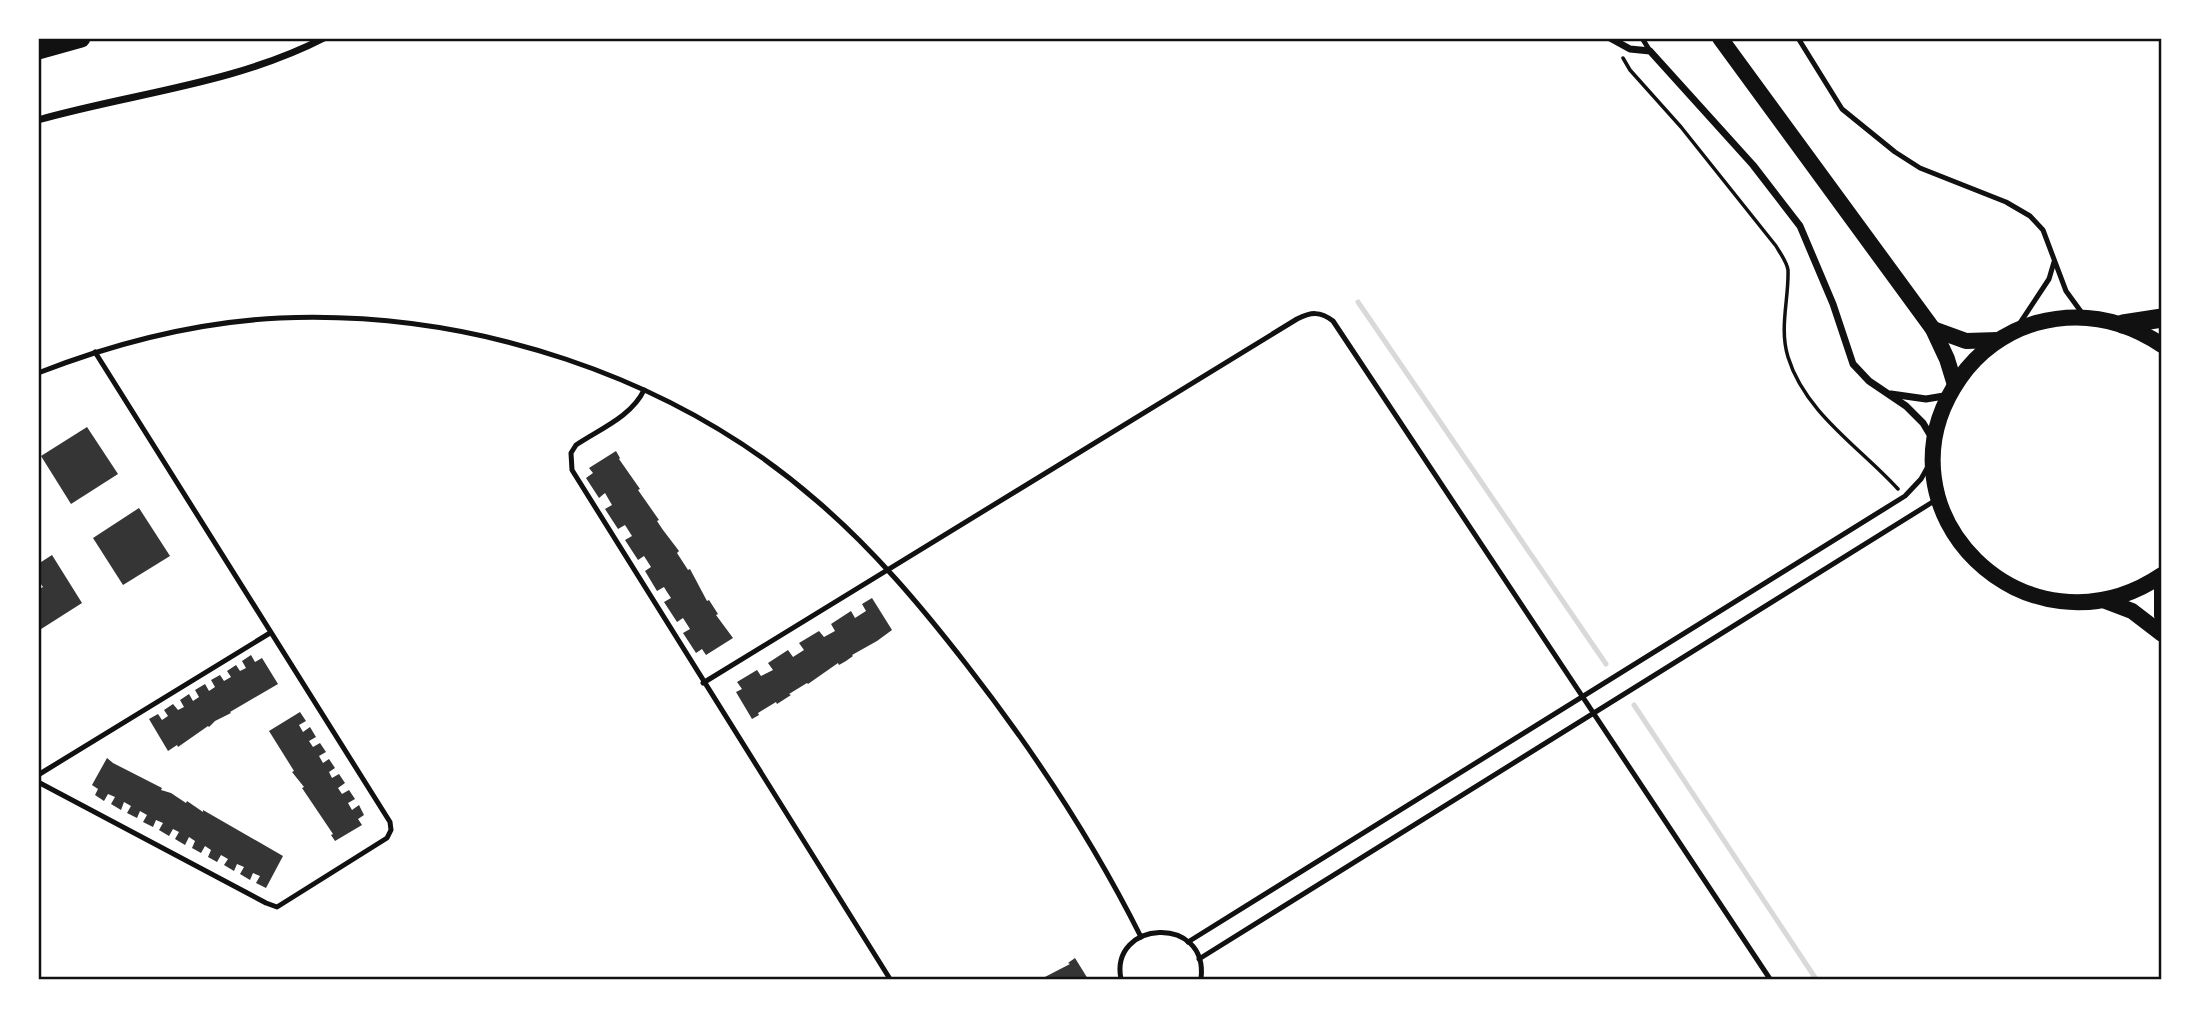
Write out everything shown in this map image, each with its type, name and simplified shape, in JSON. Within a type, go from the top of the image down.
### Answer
[{"type":"highway","points":[[38,50],[81,38]]},
{"type":"highway","points":[[2123,324],[2161,318]]},
{"type":"main road","points":[[1720,38],[1933,329],[1947,359],[1953,390]]},
{"type":"main road","points":[[2161,345],[2142,332],[2123,324],[2085,317],[2048,320],[2013,332],[1998,340],[1979,356],[1953,390],[1942,413],[1935,449],[1935,477],[1939,498],[1962,546],[1980,565],[2017,590],[2068,603],[2103,600],[2134,591],[2161,575]]},
{"type":"main road","points":[[1933,329],[1966,341],[1998,340]]},
{"type":"main road","points":[[2161,575],[2161,616]]},
{"type":"main road","points":[[2103,600],[2132,611],[2161,634]]},
{"type":"street","points":[[38,120],[235,72],[288,55],[324,38]]},
{"type":"street","points":[[1611,38],[1630,49],[1650,51],[1753,165],[1800,226],[1833,304],[1853,364],[1861,374],[1923,423],[1935,449]]},
{"type":"street","points":[[1887,394],[1926,399],[1953,390]]},
{"type":"lane","points":[[1642,38],[1650,51]]},
{"type":"lane","points":[[1798,38],[1842,109],[1895,152],[1920,168],[2006,202],[2030,216],[2043,230],[2066,291],[2085,317]]},
{"type":"lane","points":[[2013,332],[2049,279],[2054,262]]},
{"type":"lane","points":[[703,683],[1297,319],[1309,313],[1324,314],[1333,321],[1770,979]]},
{"type":"lane","points":[[38,373],[95,352],[165,334],[279,318],[370,321],[462,333],[528,348],[608,374],[644,390],[698,419],[776,468],[816,499],[887,569],[943,634],[1016,728],[1095,851],[1141,937]]},
{"type":"lane","points":[[38,782],[266,904],[277,907],[387,838],[391,830],[390,822],[95,352]]},
{"type":"lane","points":[[644,390],[631,410],[576,445],[571,453],[572,470],[890,979]]},
{"type":"lane","points":[[1188,942],[1905,496],[1922,479],[1935,449]]},
{"type":"lane","points":[[1199,959],[1939,498]]},
{"type":"lane","points":[[38,775],[270,633]]},
{"type":"lane","points":[[1121,979],[1121,961],[1127,949],[1141,937],[1162,931],[1175,934],[1188,942],[1199,959],[1201,979]]},
{"type":"path","points":[[1611,38],[1630,70],[1776,246],[1788,267],[1784,330],[1787,356],[1800,383],[1833,426],[1905,496]]},
{"type":"building","points":[[87,427],[118,474],[71,504],[41,456]]},
{"type":"building","points":[[616,451],[707,601],[709,600],[733,638],[706,655],[702,649],[696,653],[683,633],[690,629],[683,618],[677,622],[664,602],[671,598],[664,587],[657,591],[645,571],[651,567],[644,556],[638,560],[625,540],[632,536],[625,525],[618,529],[605,509],[612,505],[605,493],[599,498],[586,478],[593,473],[589,468]]},
{"type":"building","points":[[139,508],[170,556],[123,585],[93,538]]},
{"type":"building","points":[[52,555],[82,603],[38,631],[38,590],[43,587],[38,580],[38,564]]},
{"type":"building","points":[[872,598],[892,630],[752,719],[736,692],[742,689],[737,682],[757,670],[761,676],[773,670],[768,663],[788,650],[793,657],[804,650],[799,643],[819,631],[824,637],[835,631],[831,624],[851,611],[855,618],[866,611],[862,604]]},
{"type":"building","points":[[251,655],[255,662],[262,658],[278,684],[168,751],[149,719],[158,714],[162,720],[168,716],[164,710],[173,704],[178,710],[184,707],[180,700],[189,694],[193,701],[199,697],[195,690],[205,684],[209,691],[215,687],[211,680],[220,675],[224,681],[231,677],[227,671],[236,665],[240,671],[246,668],[242,661]]},
{"type":"building","points":[[300,712],[306,721],[299,725],[303,732],[310,727],[316,737],[309,741],[313,747],[320,743],[326,752],[319,756],[323,763],[329,759],[335,768],[329,772],[332,778],[339,774],[345,783],[338,788],[342,794],[349,790],[355,799],[348,803],[352,810],[359,805],[364,815],[358,819],[362,825],[335,841],[269,731]]},
{"type":"building","points":[[107,758],[283,856],[266,888],[256,883],[260,876],[253,873],[250,880],[240,874],[244,867],[237,864],[234,871],[224,865],[228,859],[221,855],[217,862],[208,857],[211,850],[205,846],[201,853],[192,848],[195,841],[189,837],[185,845],[175,839],[179,832],[173,829],[169,836],[159,830],[163,823],[156,820],[153,827],[143,822],[147,815],[140,811],[137,818],[127,813],[131,806],[124,802],[121,810],[111,804],[115,797],[108,794],[104,801],[95,795],[98,789],[92,785]]},
{"type":"building","points":[[1075,958],[1088,979],[1041,979],[1070,964],[1068,963]]},
{"type":"waterway","points":[[1358,302],[1606,664]]},
{"type":"waterway","points":[[1634,705],[1816,979]]}]
